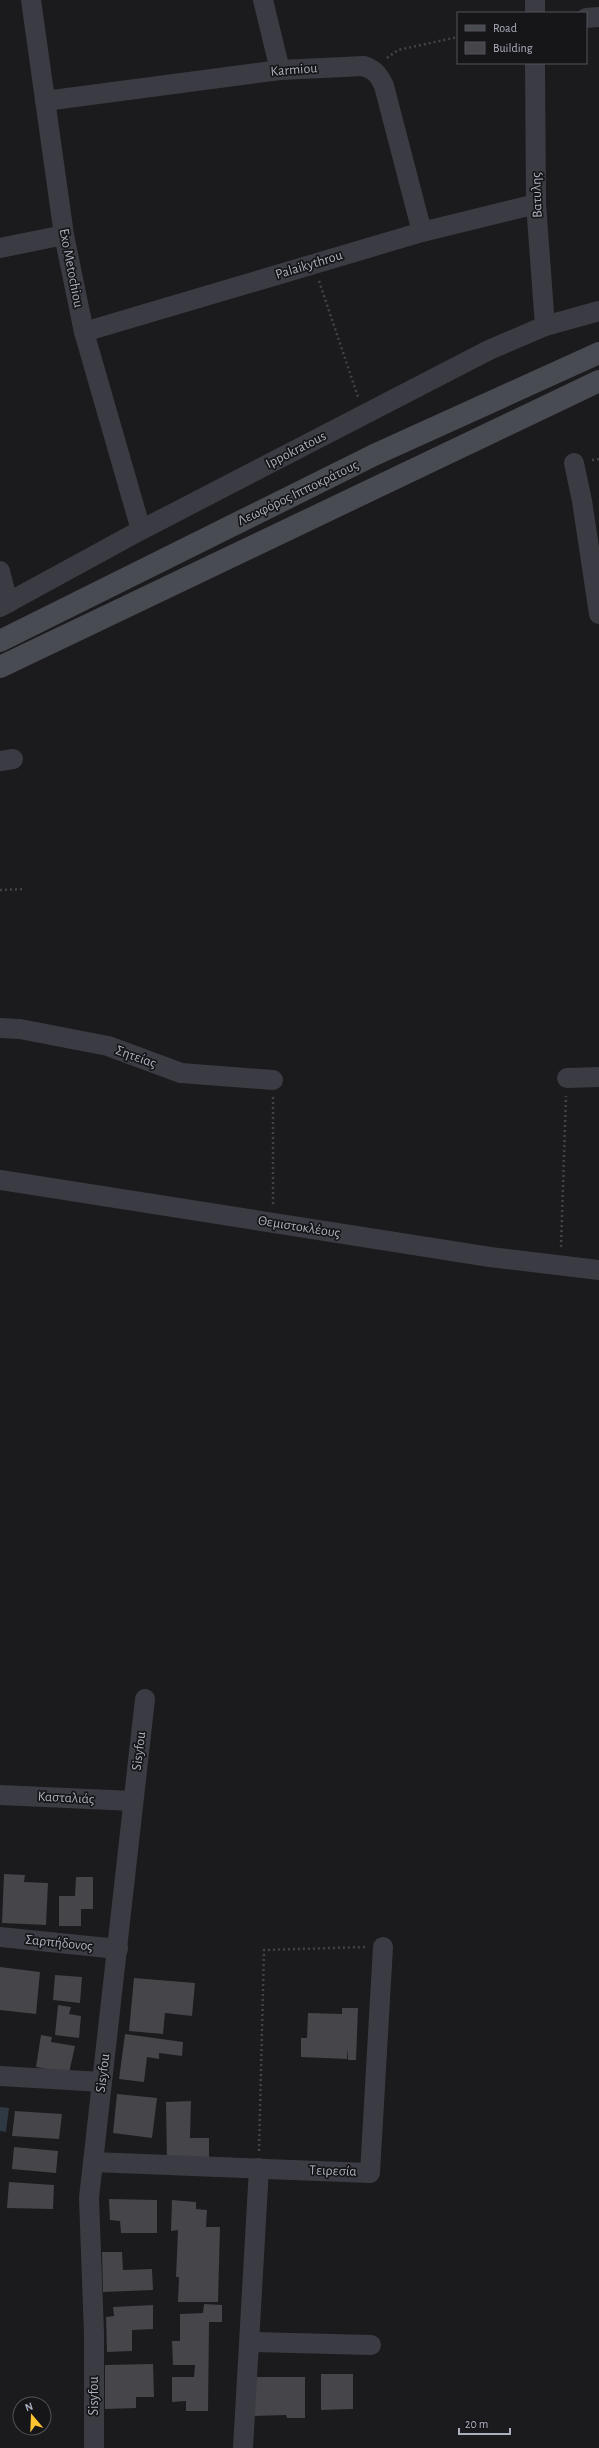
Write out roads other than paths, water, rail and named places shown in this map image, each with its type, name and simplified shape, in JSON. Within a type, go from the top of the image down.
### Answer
[{"type":"main road","name":"Λεωφόρος Ιπποκράτους","points":[[0,641],[374,455],[599,353]]},
{"type":"main road","name":"Λεωφόρος Ιπποκράτους","points":[[0,667],[599,381]]},
{"type":"street","name":"Exo Metochiou","points":[[31,0],[64,235],[84,332],[141,530]]},
{"type":"street","points":[[263,0],[280,70]]},
{"type":"street","points":[[535,0],[535,12]]},
{"type":"street","points":[[587,18],[599,17]]},
{"type":"street","name":"Βατυλης","points":[[535,64],[536,204],[545,326]]},
{"type":"street","name":"Karmiou","points":[[44,101],[280,70],[364,66],[373,69],[379,75],[384,86],[422,232]]},
{"type":"street","name":"Palaikythrou","points":[[84,332],[422,232],[536,204]]},
{"type":"street","points":[[0,248],[64,235]]},
{"type":"street","name":"Ippokratous","points":[[4,605],[141,530],[489,350],[545,326],[599,311]]},
{"type":"street","points":[[574,463],[582,501],[599,614]]},
{"type":"street","points":[[0,571],[4,605]]},
{"type":"street","name":"Σητείας","points":[[0,1028],[108,1046],[181,1073],[273,1080]]},
{"type":"street","points":[[567,1078],[599,1077]]},
{"type":"street","name":"Θεμιστοκλέους","points":[[0,1180],[490,1257],[599,1270]]},
{"type":"street","name":"Sisyfou","points":[[94,2448],[94,2334],[89,2238],[89,2198],[145,1699]]},
{"type":"street","name":"Κασταλιάς","points":[[0,1795],[133,1801]]},
{"type":"street","name":"Σαρπήδονος","points":[[0,1937],[118,1949]]},
{"type":"street","name":"Τειρεσία","points":[[93,2162],[370,2173],[383,1947]]},
{"type":"street","points":[[0,2076],[102,2082]]},
{"type":"street","points":[[243,2448],[259,2168]]},
{"type":"street","points":[[250,2342],[371,2345]]}]
